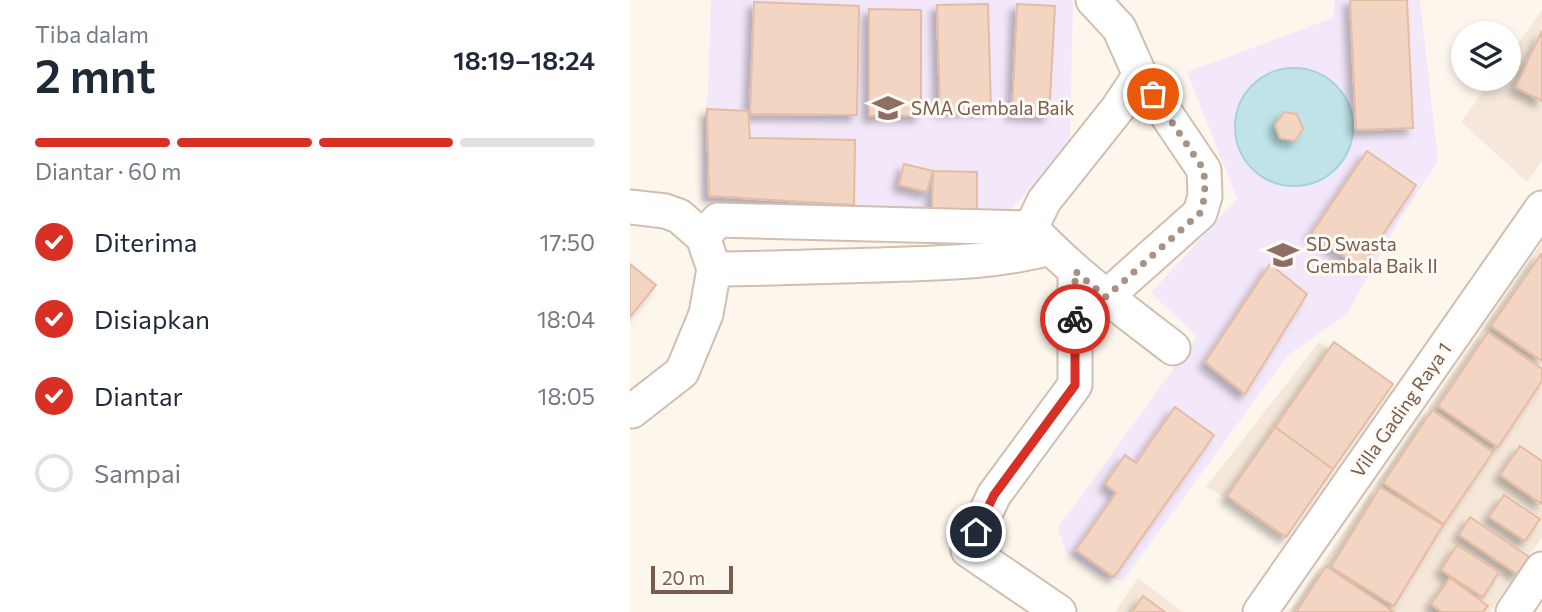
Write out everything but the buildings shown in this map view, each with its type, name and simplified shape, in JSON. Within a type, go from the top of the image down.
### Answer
[{"type":"street","points":[[1093,0],[1119,28],[1140,75],[1204,170],[1205,196],[1200,213],[1106,297]]},
{"type":"street","points":[[714,269],[912,264],[996,259],[1030,254],[1040,238],[1044,201],[1118,108],[1140,75]]},
{"type":"street","points":[[630,207],[665,211],[678,216],[703,237],[714,269],[706,314],[682,372],[630,411]]},
{"type":"street","name":"Villa Gading Raya 1","points":[[1260,612],[1542,208]]},
{"type":"street","points":[[703,237],[718,220],[1040,238],[1106,297],[1173,348]]},
{"type":"street","points":[[1059,612],[968,550],[994,495],[1075,385],[1075,271]]},
{"type":"street","points":[[1513,612],[1542,569]]},
{"type":"shaded area","name":"SMA Gembala Baik","points":[[711,0],[1073,0],[1070,145],[1002,219],[701,201]]},
{"type":"shaded area","name":"SD Swasta Gembala Baik II","points":[[1335,0],[1420,0],[1438,161],[1401,217],[1347,314],[1287,356],[1123,581],[1100,575],[1066,553],[1058,528],[1197,336],[1151,293],[1237,199],[1187,72],[1333,18]]},
{"type":"shaded area","points":[[1542,10],[1542,160],[1527,182],[1461,122],[1483,91],[1521,91],[1521,39]]},
{"type":"shaded area","points":[[1542,242],[1542,537],[1490,612],[1289,612]]},
{"type":"shaded area","points":[[1319,342],[1387,390],[1289,533],[1206,487]]},
{"type":"shaded area","points":[[1138,578],[1183,612],[1115,612]]},
{"type":"water","points":[[1294,68],[1305,69],[1327,78],[1343,94],[1352,116],[1352,138],[1343,160],[1327,176],[1305,185],[1294,186],[1283,185],[1261,176],[1245,160],[1236,138],[1235,127],[1236,116],[1245,94],[1261,78],[1283,69]]},
{"type":"way so far","points":[[1075,319],[1075,271],[1106,297],[1200,213],[1205,196],[1204,170],[1153,94]]},
{"type":"place","name":"SMA Gembala Baik","points":[[888,108]]},
{"type":"place","name":"SD Swasta Gembala Baik II","points":[[1283,255]]},
{"type":"route","points":[[976,532],[994,495],[1075,385],[1075,319]]}]
